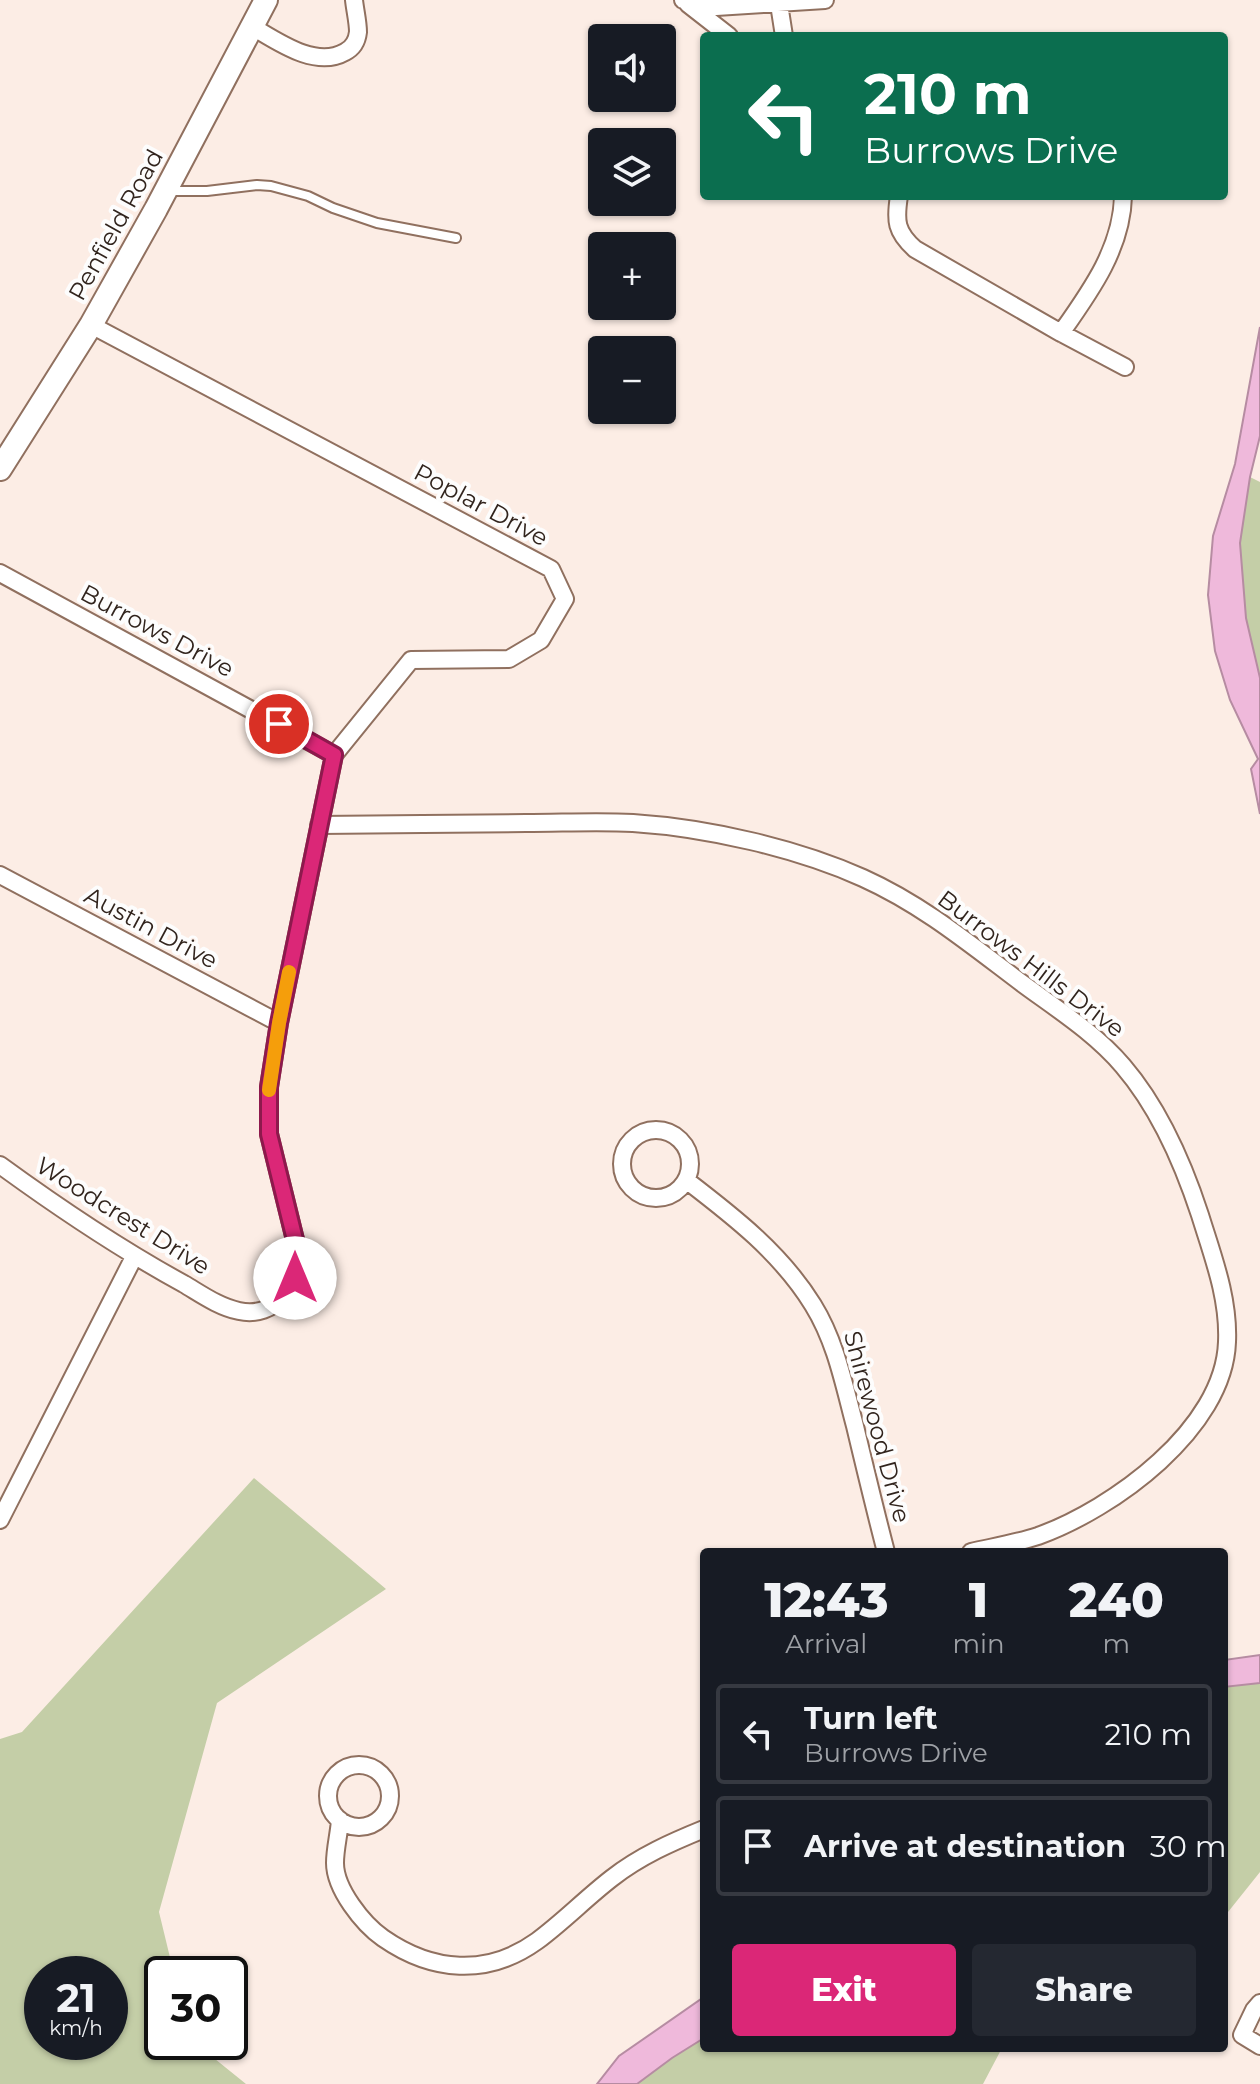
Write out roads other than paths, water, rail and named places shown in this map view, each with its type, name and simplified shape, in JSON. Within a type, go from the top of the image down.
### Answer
[{"type":"main road","name":"Penfield Road","points":[[0,469],[91,325],[166,191],[266,0]]},
{"type":"street","points":[[251,26],[293,50],[319,57],[341,55],[353,47],[358,34],[354,0]]},
{"type":"street","points":[[683,0],[716,7],[825,0]]},
{"type":"street","points":[[683,0],[724,32]]},
{"type":"street","points":[[779,4],[783,32]]},
{"type":"street","points":[[898,200],[898,226],[904,239],[915,249],[1125,367]]},
{"type":"street","points":[[1061,333],[1105,265],[1117,234],[1122,200]]},
{"type":"street","name":"Poplar Drive","points":[[91,325],[551,569],[565,599],[541,640],[509,659],[411,660],[334,755]]},
{"type":"street","name":"Burrows Drive","points":[[0,573],[334,755]]},
{"type":"street","name":"Woodcrest Drive","points":[[0,1165],[134,1257],[223,1306],[260,1311],[273,1305],[289,1288],[298,1267],[298,1252],[268,1121],[269,1087],[279,1023],[334,755]]},
{"type":"street","name":"Burrows Hills Drive","points":[[319,825],[632,823],[730,838],[824,862],[895,893],[955,931],[1091,1034],[1122,1065],[1164,1128],[1194,1199],[1218,1272],[1227,1329],[1221,1375],[1208,1402],[1187,1433],[1157,1464],[1125,1490],[1079,1518],[1036,1537],[988,1548]]},
{"type":"street","name":"Austin Drive","points":[[0,875],[279,1023]]},
{"type":"street","points":[[646,1131],[668,1132],[685,1147],[690,1169],[686,1180],[679,1189],[660,1198],[638,1194],[624,1177],[623,1155],[628,1145],[646,1131]]},
{"type":"street","name":"Shirewood Drive","points":[[686,1180],[756,1236],[812,1304],[840,1368],[885,1548]]},
{"type":"street","points":[[0,1520],[134,1257]]},
{"type":"street","points":[[340,1820],[335,1866],[345,1894],[363,1921],[400,1950],[448,1967],[486,1964],[508,1957],[534,1943],[624,1869],[644,1856],[700,1831]]},
{"type":"street","points":[[1260,2003],[1242,2035],[1260,2046]]},
{"type":"lane","points":[[166,191],[271,186],[308,196],[377,223],[456,238]]}]
